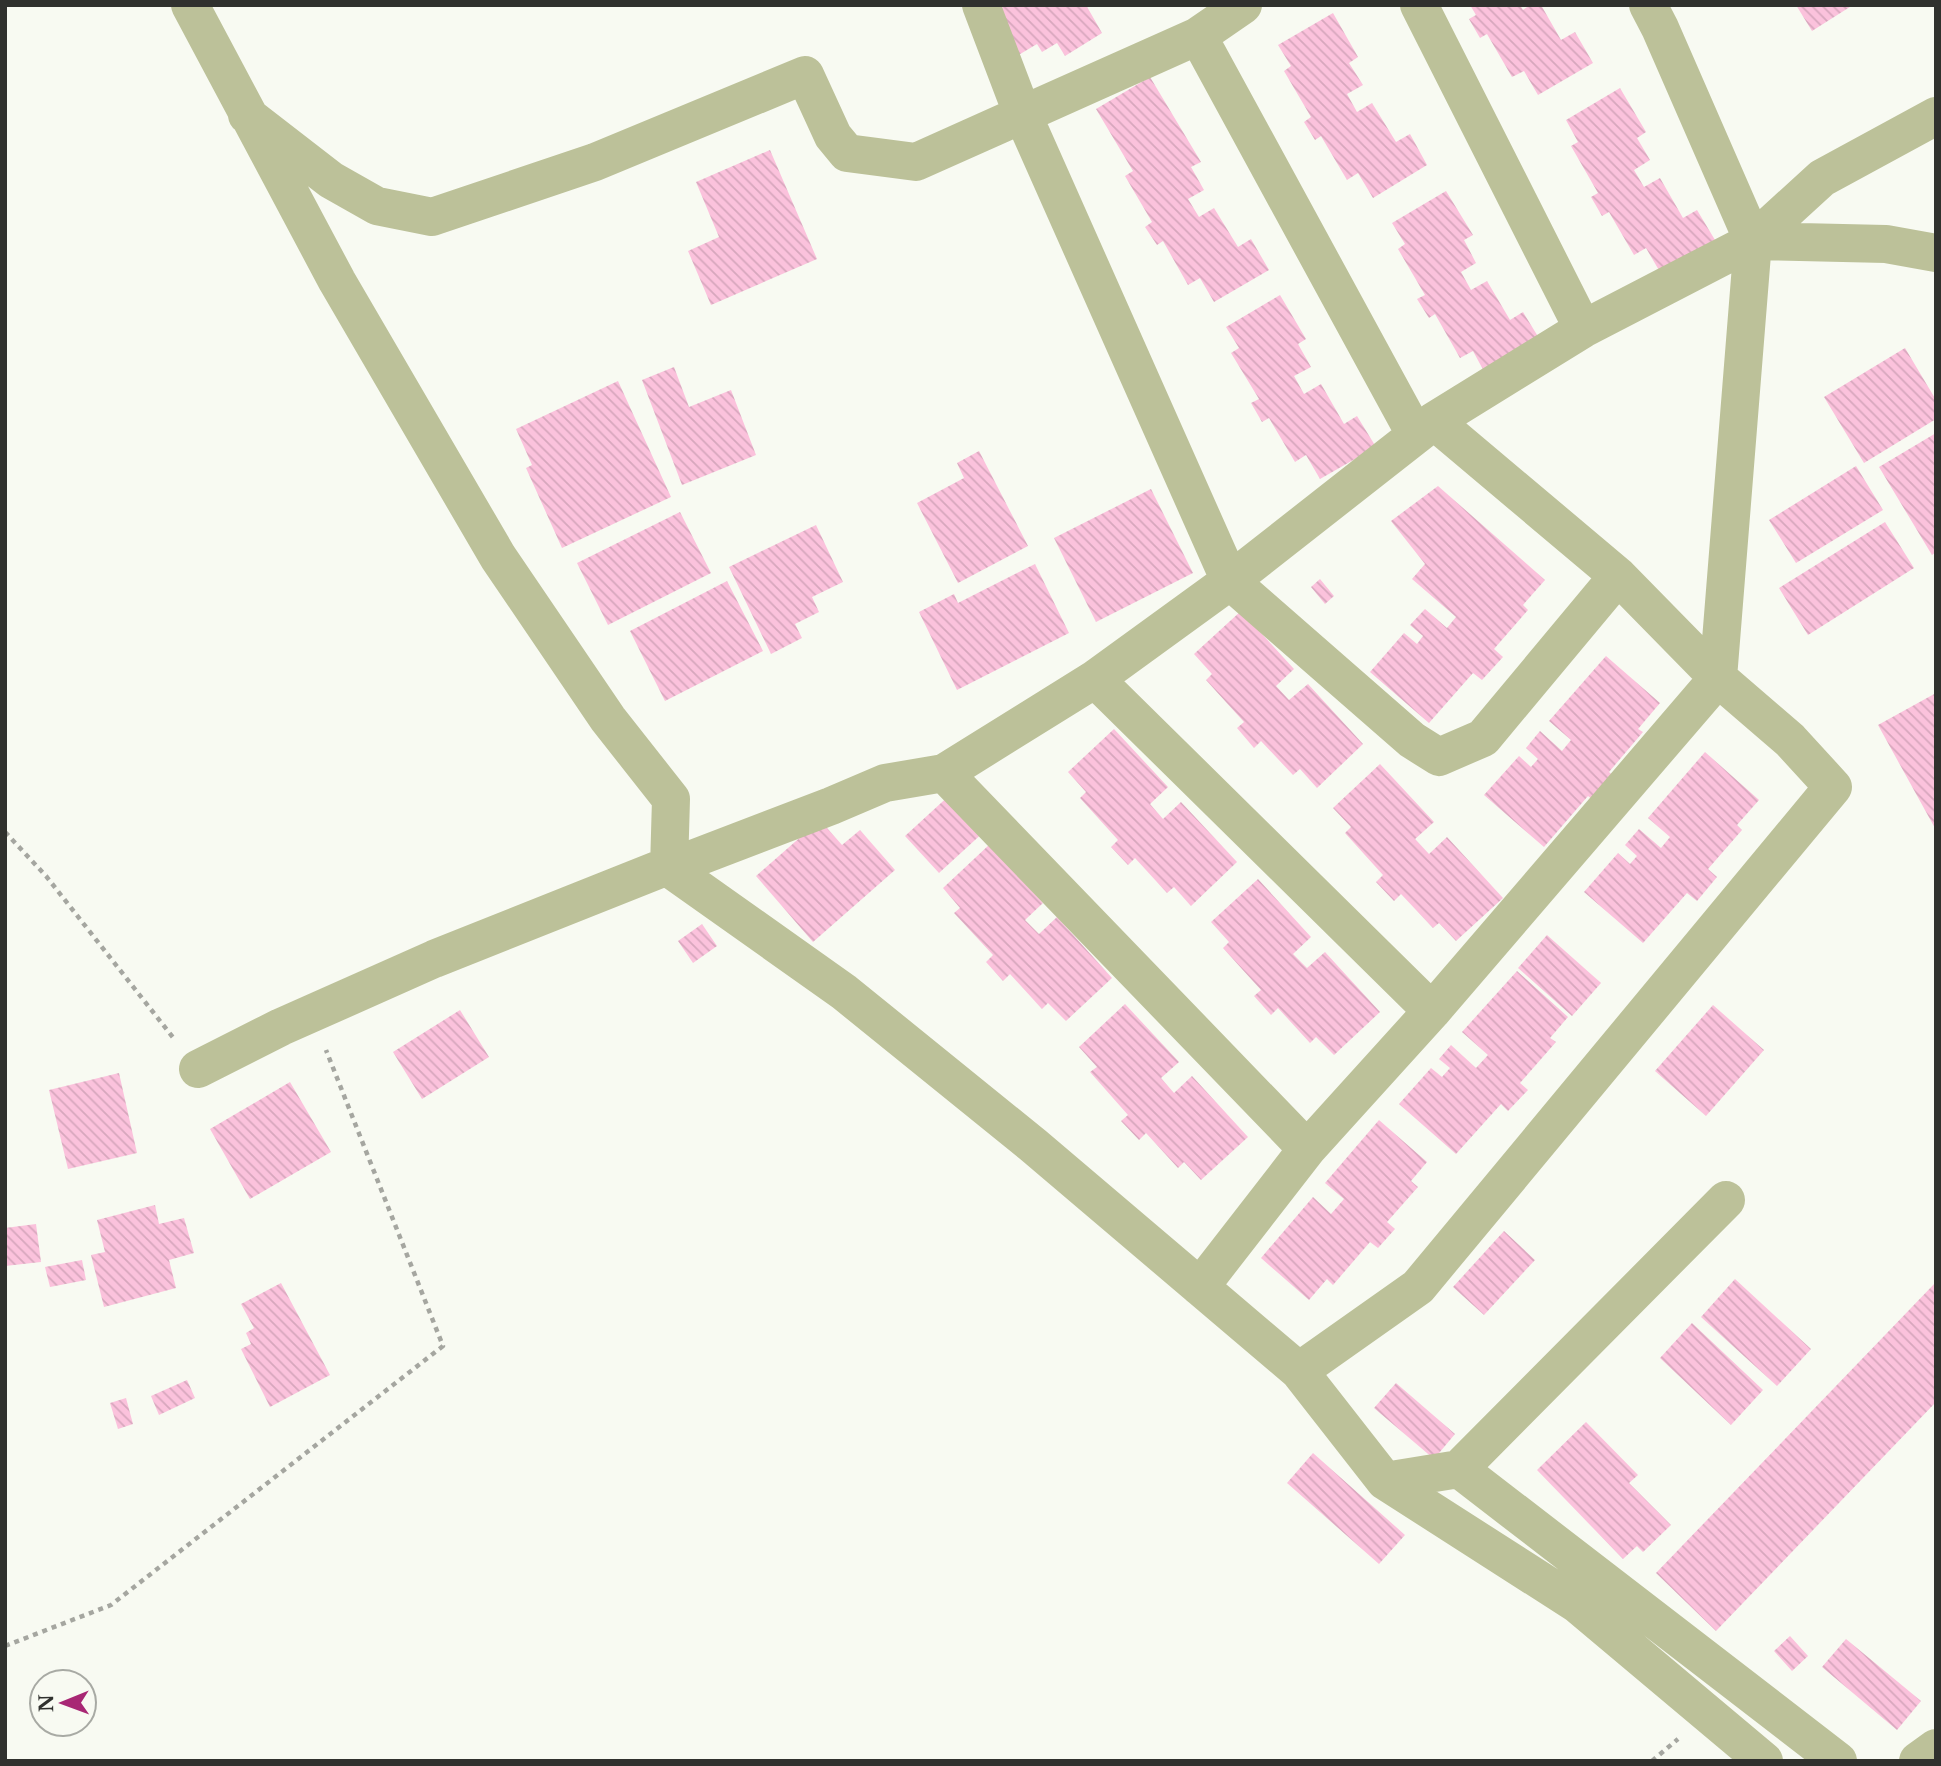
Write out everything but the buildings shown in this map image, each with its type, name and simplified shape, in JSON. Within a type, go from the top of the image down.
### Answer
[{"type":"street","points":[[190,5],[337,281],[498,557],[607,719],[671,799],[669,868]]},
{"type":"street","points":[[981,5],[1021,113],[1230,582],[1412,740],[1439,757],[1483,738],[1618,576]]},
{"type":"street","points":[[247,114],[331,180],[377,205],[432,217],[595,162],[805,75],[833,136],[847,153],[916,162],[1198,36],[1242,5]]},
{"type":"street","points":[[1419,5],[1583,329]]},
{"type":"street","points":[[1200,1287],[1307,1149],[1432,1011],[1718,678],[1753,241],[1648,5]]},
{"type":"street","points":[[1198,36],[1424,428],[1618,576],[1718,678],[1790,740],[1833,787],[1418,1287],[1299,1371]]},
{"type":"street","points":[[198,1069],[312,1013],[434,959],[660,869],[669,868],[885,783],[944,773],[1094,679],[1230,582],[1424,428],[1583,329],[1753,241],[1822,177],[1936,116]]},
{"type":"street","points":[[1753,241],[1886,244],[1936,253]]},
{"type":"street","points":[[1094,679],[1432,1011]]},
{"type":"street","points":[[944,773],[1307,1149]]},
{"type":"street","points":[[669,868],[844,992],[1033,1145],[1299,1371],[1385,1481],[1577,1604],[1764,1761]]},
{"type":"street","points":[[1385,1481],[1459,1469],[1726,1200]]},
{"type":"street","points":[[1459,1469],[1838,1761]]},
{"type":"street","points":[[1918,1761],[1936,1748]]},
{"type":"path","points":[[5,832],[46,876],[198,1069]]},
{"type":"path","points":[[5,1646],[111,1605],[443,1346],[312,1013]]}]
